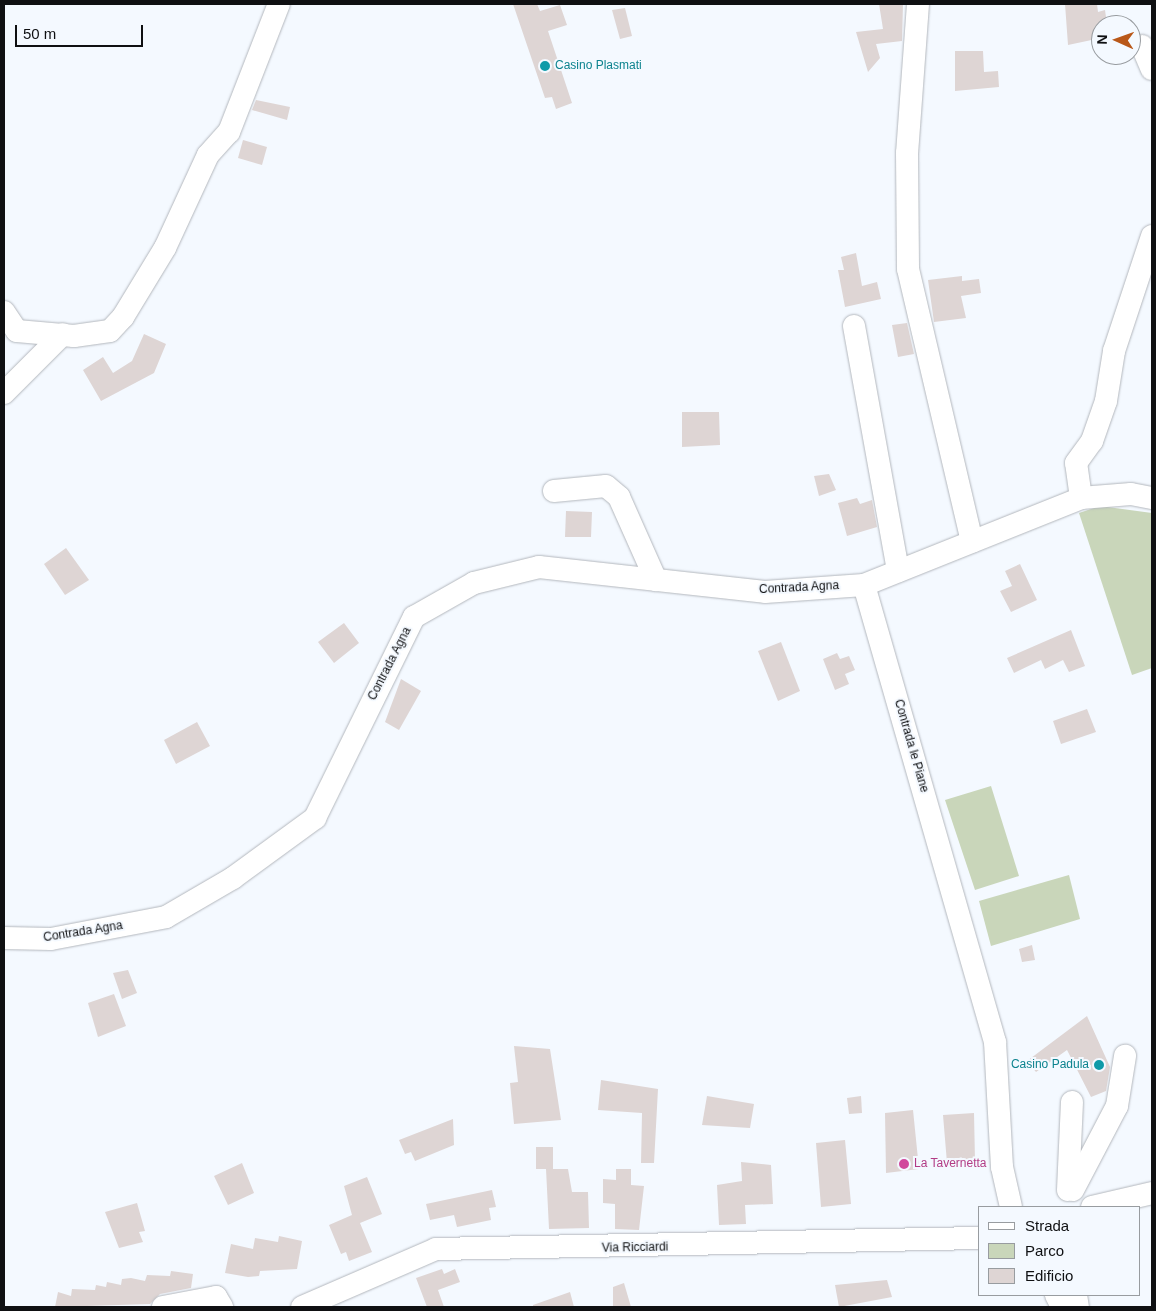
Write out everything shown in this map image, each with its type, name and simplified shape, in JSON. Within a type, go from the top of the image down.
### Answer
[{"type":"street","points":[[4,312],[17,331],[63,334],[110,331],[123,317],[166,248],[208,155],[228,132],[278,4]]},
{"type":"street","points":[[918,4],[907,153],[908,270],[972,542]]},
{"type":"street","points":[[1142,46],[1152,69]]},
{"type":"street","points":[[1081,498],[1076,463],[1092,442],[1106,401],[1114,352],[1152,236]]},
{"type":"street","points":[[854,326],[898,571]]},
{"type":"street","points":[[4,394],[63,334]]},
{"type":"street","points":[[554,492],[606,486],[619,497],[656,580]]},
{"type":"street","points":[[864,585],[1081,498],[1131,494],[1152,498]]},
{"type":"street","name":"Contrada Agna","points":[[4,938],[51,939],[166,917],[233,878],[315,818],[414,616],[474,583],[539,567],[764,592],[864,585]]},
{"type":"street","name":"Contrada le Piane","points":[[864,585],[995,1042],[1002,1167],[1011,1206]]},
{"type":"street","points":[[1072,1102],[1070,1190],[1117,1106],[1125,1056]]},
{"type":"street","points":[[1098,1206],[1152,1194]]},
{"type":"street","name":"Via Ricciardi","points":[[302,1307],[436,1249],[978,1238]]},
{"type":"street","points":[[163,1307],[216,1297],[222,1307]]},
{"type":"green space","points":[[1100,506],[1152,513],[1152,668],[1132,675],[1079,513]]},
{"type":"green space","points":[[991,786],[1019,876],[975,890],[945,800]]},
{"type":"green space","points":[[1069,875],[1080,919],[991,946],[979,901]]},
{"type":"building","name":"Casino Plasmati","points":[[513,4],[537,4],[540,11],[560,5],[567,25],[548,31],[572,103],[556,109],[552,97],[545,98]]},
{"type":"building","points":[[879,4],[903,4],[902,41],[876,44],[880,58],[868,72],[856,32],[883,29]]},
{"type":"building","points":[[1065,4],[1097,4],[1098,12],[1105,10],[1106,15],[1091,15],[1091,40],[1068,45]]},
{"type":"building","points":[[625,8],[632,36],[620,39],[612,10]]},
{"type":"building","points":[[955,51],[983,51],[984,72],[998,71],[999,87],[955,91]]},
{"type":"building","points":[[256,100],[290,107],[287,120],[252,110]]},
{"type":"building","points":[[243,140],[267,147],[262,165],[238,158]]},
{"type":"building","points":[[856,253],[862,286],[877,282],[881,299],[845,307],[838,270],[844,270],[841,257]]},
{"type":"building","points":[[962,276],[962,281],[979,279],[981,293],[961,296],[966,318],[934,322],[928,280]]},
{"type":"building","points":[[907,323],[914,354],[898,357],[892,325]]},
{"type":"building","points":[[144,334],[166,344],[154,373],[101,401],[83,370],[103,357],[113,373],[132,361]]},
{"type":"building","points":[[682,412],[719,412],[720,445],[682,447]]},
{"type":"building","points":[[829,474],[836,490],[819,496],[814,476]]},
{"type":"building","points":[[857,498],[860,504],[872,500],[877,527],[847,536],[838,503]]},
{"type":"building","points":[[566,511],[592,512],[591,537],[565,537]]},
{"type":"building","points":[[66,548],[89,580],[65,595],[44,564]]},
{"type":"building","points":[[1020,564],[1037,600],[1011,612],[1000,591],[1012,586],[1005,571]]},
{"type":"building","points":[[344,623],[359,643],[334,663],[318,642]]},
{"type":"building","points":[[1071,630],[1085,666],[1069,672],[1063,660],[1045,669],[1041,660],[1014,673],[1007,658]]},
{"type":"building","points":[[781,642],[800,691],[778,701],[758,651]]},
{"type":"building","points":[[837,653],[840,659],[849,656],[855,670],[845,674],[849,684],[835,690],[823,659]]},
{"type":"building","points":[[401,679],[421,691],[399,730],[385,722]]},
{"type":"building","points":[[1087,709],[1096,732],[1061,744],[1053,721]]},
{"type":"building","points":[[197,722],[210,746],[176,764],[164,740]]},
{"type":"building","points":[[1032,945],[1035,960],[1022,962],[1019,949]]},
{"type":"building","points":[[128,970],[137,993],[122,999],[113,973]]},
{"type":"building","points":[[114,994],[126,1026],[98,1037],[88,1003]]},
{"type":"building","points":[[1087,1016],[1110,1067],[1106,1091],[1091,1097],[1067,1050],[1036,1072],[1027,1061]]},
{"type":"building","points":[[514,1046],[550,1049],[561,1120],[514,1124],[510,1083],[518,1082]]},
{"type":"building","points":[[601,1080],[658,1089],[654,1163],[641,1163],[642,1113],[598,1110]]},
{"type":"building","points":[[707,1096],[754,1104],[750,1128],[702,1125]]},
{"type":"building","points":[[861,1096],[862,1113],[849,1114],[847,1098]]},
{"type":"building","points":[[913,1110],[919,1169],[886,1173],[885,1113]]},
{"type":"building","points":[[974,1113],[975,1161],[947,1163],[943,1115]]},
{"type":"building","points":[[453,1119],[454,1145],[415,1161],[411,1152],[405,1154],[399,1140]]},
{"type":"building","points":[[845,1140],[851,1204],[821,1207],[816,1143]]},
{"type":"building","points":[[536,1147],[553,1147],[553,1169],[536,1169]]},
{"type":"building","points":[[741,1162],[771,1165],[773,1204],[745,1205],[746,1224],[719,1225],[717,1185],[742,1181]]},
{"type":"building","points":[[242,1163],[254,1193],[228,1205],[214,1176]]},
{"type":"building","points":[[546,1169],[568,1169],[572,1192],[588,1192],[589,1228],[549,1229]]},
{"type":"building","points":[[616,1169],[631,1169],[631,1185],[644,1186],[639,1230],[615,1229],[615,1204],[603,1203],[603,1179],[616,1180]]},
{"type":"building","points":[[367,1177],[382,1214],[360,1223],[372,1252],[349,1261],[346,1252],[341,1254],[329,1225],[352,1215],[344,1186]]},
{"type":"building","points":[[492,1190],[496,1207],[489,1208],[491,1220],[457,1227],[454,1215],[430,1220],[426,1204]]},
{"type":"building","points":[[137,1203],[145,1231],[139,1232],[143,1242],[119,1248],[105,1212]]},
{"type":"building","points":[[279,1236],[302,1241],[297,1269],[260,1271],[259,1276],[248,1277],[225,1273],[231,1244],[253,1249],[255,1238],[278,1242]]},
{"type":"building","points":[[442,1269],[444,1274],[455,1269],[460,1282],[438,1290],[444,1307],[427,1307],[416,1278]]},
{"type":"building","points":[[171,1271],[193,1274],[191,1288],[160,1294],[150,1304],[55,1307],[58,1292],[71,1296],[72,1289],[95,1290],[96,1285],[106,1287],[107,1282],[121,1285],[122,1279],[131,1278],[145,1281],[147,1275],[170,1276]]},
{"type":"building","points":[[887,1280],[892,1297],[839,1307],[835,1285]]},
{"type":"building","points":[[624,1283],[631,1307],[613,1307],[613,1287]]},
{"type":"building","points":[[570,1292],[574,1307],[533,1307],[533,1305]]},
{"type":"place","name":"Casino Plasmati","points":[[545,66]]},
{"type":"place","name":"Casino Padula","points":[[1099,1065]]},
{"type":"place","name":"La Tavernetta","points":[[904,1164]]}]
